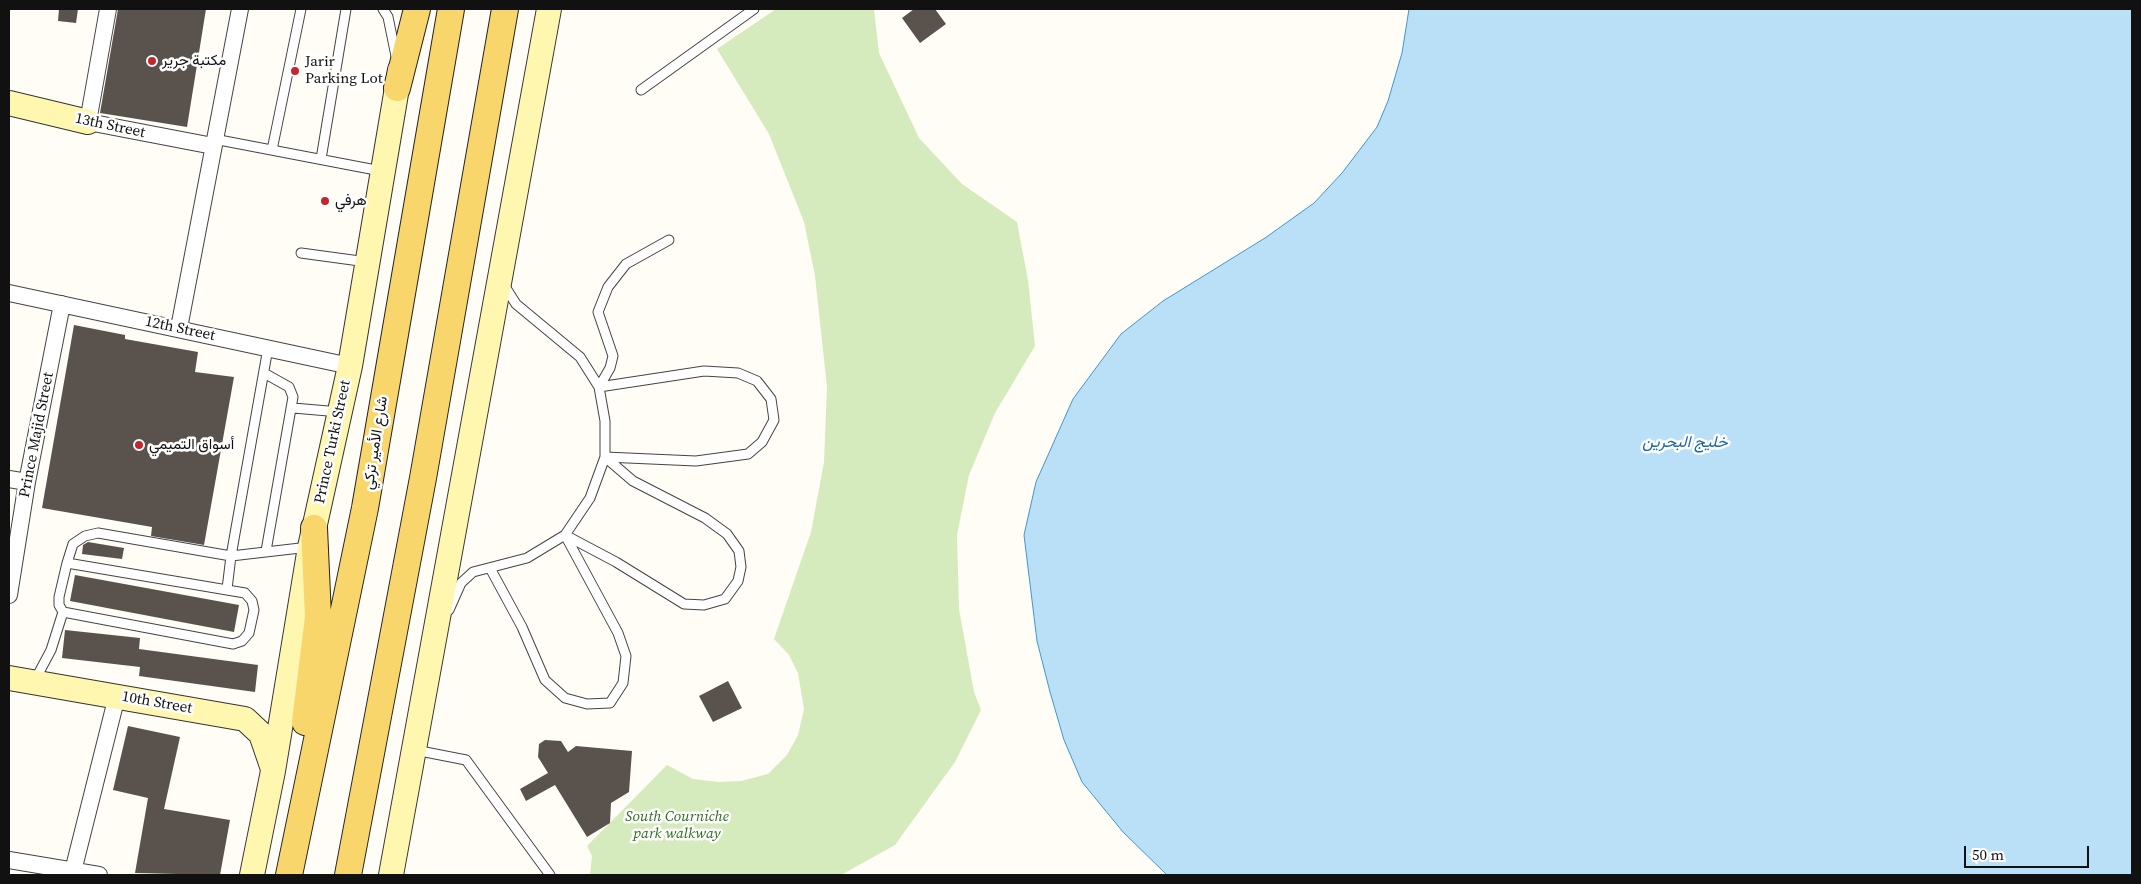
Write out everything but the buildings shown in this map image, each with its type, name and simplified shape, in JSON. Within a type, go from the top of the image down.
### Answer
[{"type":"main road","points":[[398,81],[417,9]]},
{"type":"main road","name":"شارع الأمير تركي","points":[[288,875],[365,508],[451,9]]},
{"type":"main road","points":[[348,875],[423,478],[504,9]]},
{"type":"main road","points":[[288,875],[318,617],[312,538]]},
{"type":"street","points":[[88,122],[108,9]]},
{"type":"street","points":[[179,328],[240,9]]},
{"type":"street","name":"Prince Turki Street","points":[[252,875],[273,771],[312,538],[350,366],[410,9]]},
{"type":"street","points":[[391,875],[549,9]]},
{"type":"street","name":"13th Street","points":[[9,103],[88,122],[214,142]]},
{"type":"street","name":"12th Street","points":[[9,293],[350,366]]},
{"type":"street","name":"Prince Majid Street","points":[[9,595],[27,482],[62,304]]},
{"type":"street","points":[[9,480],[27,482]]},
{"type":"street","name":"10th Street","points":[[9,678],[35,680],[245,719],[261,734],[273,771]]},
{"type":"street","points":[[73,873],[117,696]]},
{"type":"street","points":[[9,860],[73,873],[99,875]]},
{"type":"lane","points":[[272,150],[301,9]]},
{"type":"lane","points":[[321,159],[346,9]]},
{"type":"lane","points":[[383,9],[392,31],[398,81]]},
{"type":"lane","points":[[641,90],[754,9]]},
{"type":"lane","points":[[214,142],[272,150],[383,172]]},
{"type":"lane","points":[[599,387],[610,368],[613,356],[598,312],[608,286],[626,264],[669,240]]},
{"type":"lane","points":[[301,253],[368,262]]},
{"type":"lane","points":[[434,645],[461,583],[473,572],[526,558],[565,535],[590,498],[605,457],[605,421],[599,387],[580,357],[516,304],[499,276]]},
{"type":"lane","points":[[227,590],[230,556],[268,348]]},
{"type":"lane","points":[[599,387],[704,371],[738,373],[757,381],[771,399],[774,420],[762,442],[748,454],[696,461],[605,457]]},
{"type":"lane","points":[[264,373],[289,387],[294,397],[266,551]]},
{"type":"lane","points":[[293,408],[340,412]]},
{"type":"lane","points":[[565,535],[616,562],[684,604],[704,605],[725,599],[738,582],[741,567],[739,551],[727,534],[705,518],[633,481],[605,457]]},
{"type":"lane","points":[[35,680],[52,650],[63,612],[60,605],[60,597],[73,544],[85,536],[98,533],[230,556],[266,551],[312,538]]},
{"type":"lane","points":[[490,568],[522,627],[545,680],[565,698],[588,704],[610,703],[623,683],[626,656],[618,633],[565,535]]},
{"type":"lane","points":[[63,612],[233,644],[242,641],[249,633],[254,610],[252,601],[246,593],[67,563]]},
{"type":"lane","points":[[413,750],[466,760],[550,875]]},
{"type":"green space","name":"South Courniche park walkway","points":[[776,9],[874,9],[879,53],[919,138],[962,184],[1017,222],[1028,280],[1035,346],[995,413],[969,475],[957,535],[959,609],[974,692],[981,710],[955,762],[895,845],[841,875],[590,875],[592,856],[587,846],[667,765],[693,779],[719,782],[741,781],[768,774],[787,755],[798,735],[804,709],[798,673],[789,655],[774,639],[811,532],[824,462],[827,387],[815,276],[804,222],[769,134],[717,49]]},
{"type":"water","name":"خليج البحرين","points":[[1409,9],[2132,9],[2132,875],[1167,875],[1123,832],[1082,782],[1064,740],[1037,641],[1024,535],[1036,482],[1073,399],[1121,334],[1163,301],[1265,238],[1314,203],[1342,173],[1377,127],[1388,101],[1402,53]]},
{"type":"place","name":"مكتبة جرير","points":[[152,61]]},
{"type":"place","name":"Jarir Parking Lot","points":[[295,71]]},
{"type":"place","name":"هرفي","points":[[325,201]]},
{"type":"place","name":"أسواق التميمي","points":[[139,445]]}]
